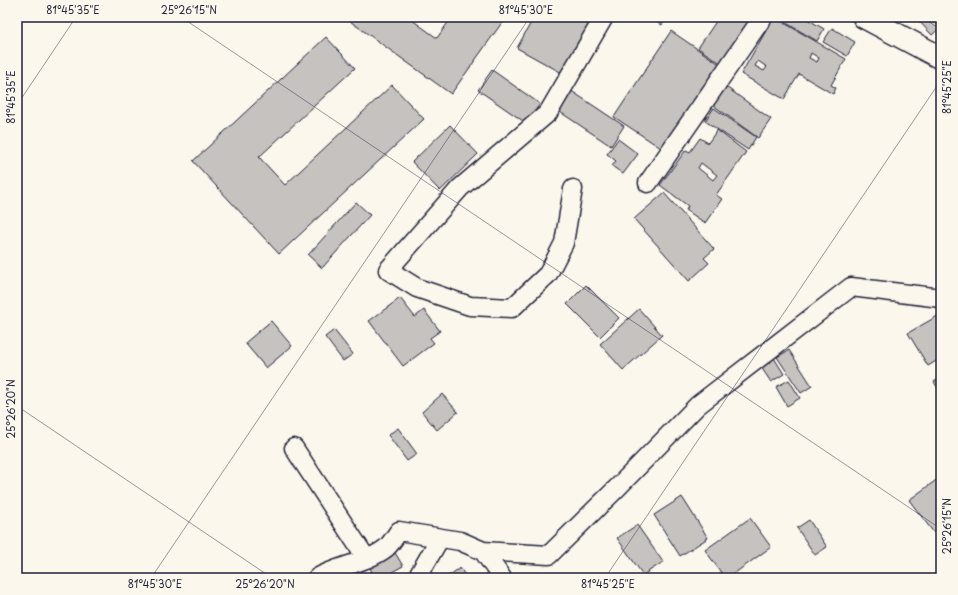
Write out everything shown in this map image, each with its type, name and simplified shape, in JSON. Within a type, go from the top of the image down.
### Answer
[{"type":"street","points":[[573,188],[564,243],[548,274],[512,308],[470,306],[417,288],[388,270],[460,188],[548,113],[604,17]]},
{"type":"street","points":[[648,183],[763,17]]},
{"type":"street","points":[[864,17],[941,58]]},
{"type":"street","points":[[316,578],[366,558],[386,548],[399,531],[460,541],[483,552],[549,555],[617,488],[698,404],[851,287],[941,298]]},
{"type":"street","points":[[294,448],[366,558]]},
{"type":"street","points":[[417,578],[440,538]]},
{"type":"street","points":[[483,552],[502,578]]},
{"type":"building","points":[[349,17],[408,17],[437,38],[452,17],[506,17],[451,94],[347,19]]},
{"type":"building","points":[[534,17],[576,17],[590,24],[562,73],[517,48]]},
{"type":"building","points":[[649,17],[667,17],[662,25]]},
{"type":"building","points":[[719,17],[750,17],[755,22],[725,66],[698,48]]},
{"type":"building","points":[[774,17],[846,59],[831,85],[836,88],[833,94],[799,74],[784,99],[741,74]],"holes":[[[811,53],[819,58],[817,62],[809,58]],[[758,61],[767,67],[764,71],[755,66]]]},
{"type":"building","points":[[776,17],[804,17],[824,29],[817,41]]},
{"type":"building","points":[[890,17],[905,17],[900,24]]},
{"type":"building","points":[[915,17],[941,17],[941,27],[932,35]]},
{"type":"building","points":[[832,28],[855,42],[847,56],[823,42]]},
{"type":"building","points":[[671,31],[721,65],[664,150],[614,117]]},
{"type":"building","points":[[326,37],[355,68],[259,157],[285,185],[392,85],[424,119],[279,254],[193,161]]},
{"type":"building","points":[[492,70],[540,104],[526,123],[478,90]]},
{"type":"building","points":[[726,87],[771,119],[758,138],[713,105]]},
{"type":"building","points":[[570,90],[624,126],[611,146],[557,110]]},
{"type":"building","points":[[714,108],[756,137],[748,150],[705,121]]},
{"type":"building","points":[[450,125],[478,154],[440,191],[412,162]]},
{"type":"building","points":[[717,130],[746,152],[716,195],[722,199],[705,223],[686,210],[688,206],[660,185],[686,150],[690,152],[700,138],[708,143]],"holes":[[[701,163],[717,175],[713,180],[698,168]]]},
{"type":"building","points":[[618,139],[638,154],[623,174],[612,166],[616,161],[607,154]]},
{"type":"building","points":[[664,193],[714,249],[704,258],[709,263],[689,281],[634,219]]},
{"type":"building","points":[[356,202],[370,215],[322,268],[308,255]]},
{"type":"building","points":[[586,285],[619,318],[600,337],[567,304]]},
{"type":"building","points":[[400,298],[415,317],[424,310],[440,331],[430,338],[434,343],[403,366],[369,321]]},
{"type":"building","points":[[639,309],[662,335],[623,370],[600,344]]},
{"type":"building","points":[[941,314],[941,358],[928,366],[908,333]]},
{"type":"building","points":[[271,321],[292,346],[266,368],[245,343]]},
{"type":"building","points":[[334,330],[353,354],[343,361],[325,337]]},
{"type":"building","points":[[789,350],[812,386],[801,393],[777,357]]},
{"type":"building","points":[[774,358],[784,374],[771,382],[761,367]]},
{"type":"building","points":[[941,377],[941,393],[934,382]]},
{"type":"building","points":[[789,380],[800,398],[787,406],[776,387]]},
{"type":"building","points":[[442,394],[458,412],[437,430],[422,412]]},
{"type":"building","points":[[398,428],[417,454],[407,461],[388,435]]},
{"type":"building","points":[[939,478],[941,481],[941,528],[934,533],[909,500]]},
{"type":"building","points":[[682,497],[708,538],[680,556],[654,515]]},
{"type":"building","points":[[750,518],[771,547],[728,578],[725,578],[705,550]]},
{"type":"building","points":[[809,520],[827,547],[815,555],[797,528]]},
{"type":"building","points":[[637,525],[663,562],[643,575],[617,538]]},
{"type":"building","points":[[394,551],[403,566],[381,578],[375,578],[367,562]]},
{"type":"building","points":[[460,568],[467,578],[445,578]]},
{"type":"building","points":[[371,572],[374,578],[361,578]]}]
